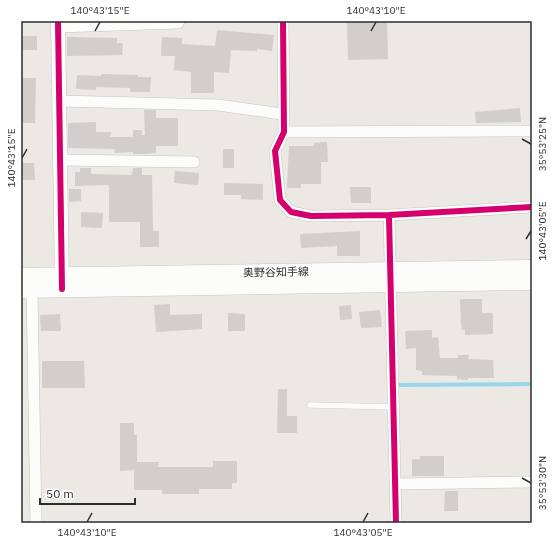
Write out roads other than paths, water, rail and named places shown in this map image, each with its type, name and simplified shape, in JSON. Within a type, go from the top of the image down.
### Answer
[{"type":"main road","name":"奥野谷知手線","points":[[27,290],[62,283],[390,277],[532,268]]},
{"type":"main road","name":"奥野谷知手線","points":[[21,276],[62,283]]},
{"type":"main road","name":"奥野谷知手線","points":[[390,277],[532,282]]},
{"type":"street","points":[[62,283],[58,24],[178,23],[179,21]]},
{"type":"street","points":[[283,21],[282,114],[284,132],[275,151],[280,200],[291,212],[311,216],[389,215],[532,207]]},
{"type":"street","points":[[60,101],[218,106],[282,114]]},
{"type":"street","points":[[284,132],[532,131]]},
{"type":"street","points":[[60,160],[194,162]]},
{"type":"street","points":[[389,215],[396,523]]},
{"type":"street","points":[[27,290],[36,523]]},
{"type":"street","points":[[396,484],[532,482]]},
{"type":"lane","points":[[310,405],[394,407]]},
{"type":"waterway","points":[[399,385],[532,384]]}]
